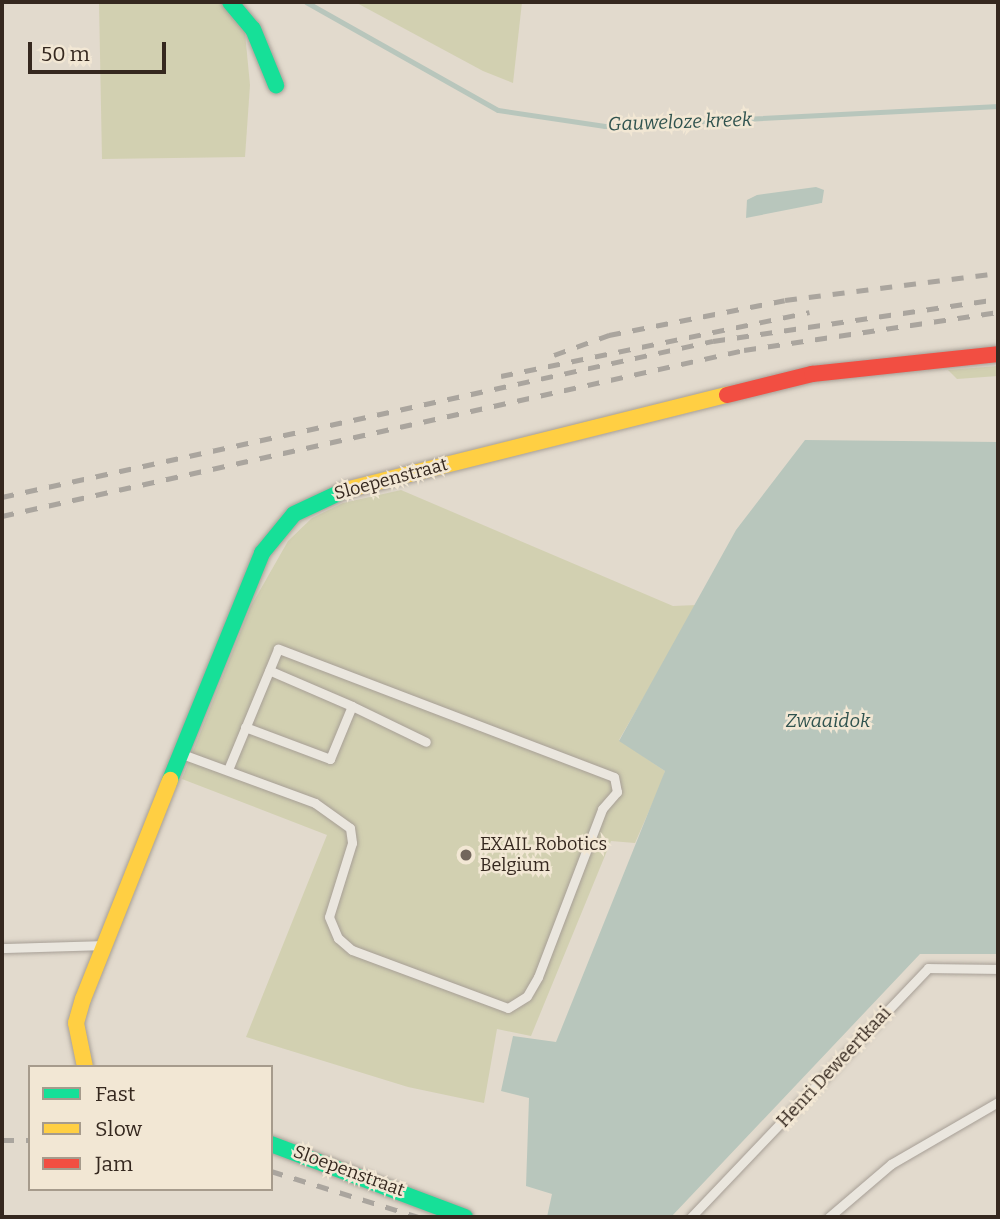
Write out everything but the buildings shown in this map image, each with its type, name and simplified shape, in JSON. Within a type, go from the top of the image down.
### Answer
[{"type":"street","points":[[230,2],[253,29],[276,85]]},
{"type":"street","name":"Sloepenstraat","points":[[85,1065],[76,1023],[103,945],[262,553],[294,514],[316,500],[812,374],[998,354]]},
{"type":"street","name":"Sloepenstraat","points":[[273,1145],[345,1166],[465,1217]]},
{"type":"lane","points":[[180,753],[228,771],[315,803],[349,828],[352,843],[329,917],[338,938],[352,950],[492,1006],[508,1008],[527,996],[602,809],[617,792],[614,777],[278,649],[228,771]]},
{"type":"lane","points":[[269,670],[352,705],[426,742]]},
{"type":"lane","points":[[244,727],[330,759],[352,705]]},
{"type":"lane","points":[[2,947],[103,945]]},
{"type":"lane","name":"Henri Deweertkaai","points":[[691,1217],[928,968],[998,969]]},
{"type":"lane","points":[[829,1217],[880,1172],[998,1102]]},
{"type":"shaded area","points":[[99,2],[242,2],[250,85],[245,157],[102,159]]},
{"type":"shaded area","points":[[355,2],[522,2],[513,83],[483,71]]},
{"type":"shaded area","points":[[998,366],[998,376],[957,379],[948,370]]},
{"type":"shaded area","points":[[401,490],[673,606],[697,605],[619,740],[665,771],[660,786],[635,843],[611,841],[531,1036],[497,1029],[484,1103],[408,1087],[246,1037],[327,835],[182,779],[251,606],[288,541],[312,518],[343,503]]},
{"type":"water","points":[[816,187],[824,190],[822,203],[746,218],[747,200],[757,195]]},
{"type":"water","name":"Zwaaidok","points":[[805,440],[998,442],[998,954],[920,954],[671,1217],[547,1217],[552,1194],[526,1186],[529,1098],[501,1091],[513,1036],[556,1042],[665,771],[619,741],[736,530]]},
{"type":"pier","points":[[822,203],[823,206],[751,225],[750,221]]},
{"type":"waterway","name":"Gauweloze kreek","points":[[306,2],[498,110],[605,126],[998,106]]},
{"type":"railway","points":[[554,355],[609,335],[785,300],[998,273]]},
{"type":"railway","points":[[2,497],[713,341],[998,299]]},
{"type":"railway","points":[[501,376],[809,312]]},
{"type":"railway","points":[[2,516],[744,350],[998,312]]},
{"type":"railway","points":[[2,1140],[28,1140]]},
{"type":"railway","points":[[273,1172],[419,1217]]},
{"type":"traffic: fast","points":[[230,2],[253,29],[276,85]]},
{"type":"traffic: fast","points":[[170,780],[262,553],[294,514],[345,490]]},
{"type":"traffic: fast","points":[[273,1145],[465,1217]]},
{"type":"traffic: slow","points":[[345,490],[727,395]]},
{"type":"traffic: slow","points":[[85,1065],[76,1023],[83,999],[170,780]]},
{"type":"traffic: jam","points":[[727,395],[812,374],[998,354]]},
{"type":"place","name":"EXAIL Robotics Belgium","points":[[466,855]]}]
